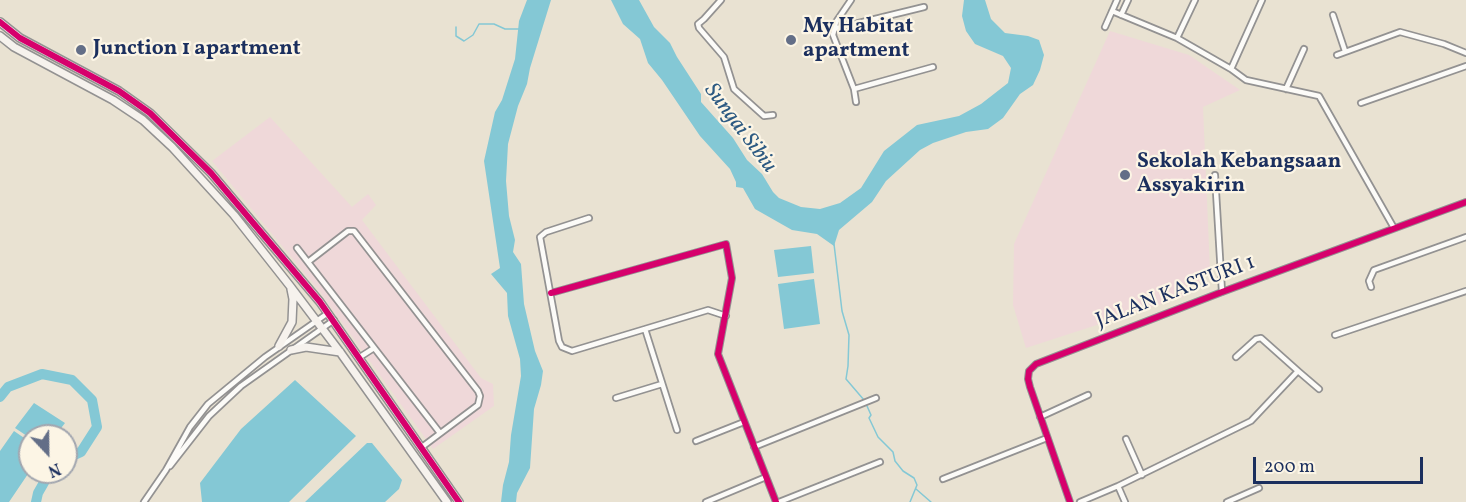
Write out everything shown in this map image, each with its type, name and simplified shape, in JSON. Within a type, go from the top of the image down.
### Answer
[{"type":"street","points":[[721,0],[698,24],[699,28],[724,57],[735,89],[764,116],[773,115]]},
{"type":"street","points":[[851,0],[834,29],[833,35],[854,89],[856,102]]},
{"type":"street","points":[[1105,27],[1117,0]]},
{"type":"street","points":[[1121,15],[1128,0]]},
{"type":"street","points":[[1177,38],[1195,0]]},
{"type":"street","points":[[1231,69],[1262,0]]},
{"type":"street","points":[[834,29],[924,7]]},
{"type":"street","points":[[1112,11],[1177,38],[1250,82],[1314,94],[1323,100],[1368,185],[1394,228]]},
{"type":"street","points":[[1333,15],[1345,51]]},
{"type":"street","points":[[0,22],[20,38],[119,92],[150,113],[211,173],[285,258],[334,320],[459,502]]},
{"type":"street","points":[[1337,55],[1400,32],[1444,44],[1466,53]]},
{"type":"street","points":[[0,36],[31,56],[113,100],[143,120],[172,147],[234,215],[290,286],[447,502]]},
{"type":"street","points":[[1286,89],[1304,49]]},
{"type":"street","points":[[1361,103],[1466,66]]},
{"type":"street","points":[[854,89],[933,67]]},
{"type":"street","points":[[1215,176],[1222,292]]},
{"type":"street","name":"JALAN KASTURI 1","points":[[1070,502],[1028,379],[1029,372],[1036,364],[1222,292],[1466,202]]},
{"type":"street","points":[[589,218],[546,232],[540,237],[562,347],[572,351],[708,310],[726,316]]},
{"type":"street","points":[[308,262],[348,231],[354,231],[480,396],[478,405],[422,447]]},
{"type":"street","points":[[1371,287],[1369,282],[1374,270],[1466,237]]},
{"type":"street","points":[[551,293],[726,244],[732,278],[718,354],[778,502],[880,462]]},
{"type":"street","points":[[297,248],[440,434]]},
{"type":"street","points":[[279,346],[292,322],[293,299],[290,286]]},
{"type":"street","points":[[1335,335],[1466,291]]},
{"type":"street","points":[[144,502],[190,428],[208,404],[279,346],[328,313]]},
{"type":"street","points":[[166,470],[222,402],[264,368],[334,320]]},
{"type":"street","points":[[645,329],[677,430]]},
{"type":"street","points":[[1236,357],[1256,339],[1262,338],[1319,389]]},
{"type":"street","points":[[291,350],[306,348],[340,352]]},
{"type":"street","points":[[360,357],[374,348]]},
{"type":"street","points":[[1080,502],[1142,475],[1251,421],[1299,371]]},
{"type":"street","points":[[616,398],[662,384]]},
{"type":"street","points":[[1040,417],[1088,395]]},
{"type":"street","points":[[754,447],[876,398]]},
{"type":"street","points":[[696,441],[744,422]]},
{"type":"street","points":[[943,479],[1047,438]]},
{"type":"street","points":[[1126,439],[1142,475]]},
{"type":"street","points":[[706,502],[766,477]]},
{"type":"street","points":[[1118,486],[1125,502]]},
{"type":"street","points":[[1227,502],[1259,488]]},
{"type":"shaded area","name":"Sekolah Kebangsaan Assyakirin","points":[[1110,31],[1189,55],[1240,90],[1203,107],[1210,271],[1183,297],[1026,348],[1013,305],[1014,244]]},
{"type":"shaded area","points":[[270,117],[352,207],[368,194],[376,205],[362,220],[481,378],[493,384],[494,406],[433,449],[320,292],[212,161]]},
{"type":"water","points":[[527,0],[551,0],[508,144],[506,181],[509,216],[515,240],[513,252],[521,264],[524,304],[535,351],[543,371],[534,409],[530,468],[517,493],[516,502],[501,502],[521,376],[520,359],[508,316],[507,293],[491,274],[500,268],[484,161],[495,112],[502,100],[515,59],[519,21]]},
{"type":"water","points":[[611,0],[639,0],[654,27],[670,43],[701,94],[701,102],[733,138],[747,160],[762,174],[773,192],[779,198],[801,207],[820,209],[840,203],[861,188],[884,151],[917,125],[959,116],[981,104],[1008,83],[1011,68],[1003,56],[975,44],[966,31],[962,16],[964,0],[985,0],[991,19],[1005,33],[1039,40],[1044,55],[1033,85],[1020,94],[1003,118],[988,129],[966,132],[920,150],[886,181],[872,202],[839,230],[834,246],[817,234],[792,230],[755,209],[743,188],[736,187],[730,169],[700,136],[648,63],[640,39],[623,24]]},
{"type":"water","points":[[811,246],[814,273],[778,277],[774,250]]},
{"type":"water","points":[[814,279],[820,324],[784,329],[778,284]]},
{"type":"water","points":[[295,380],[356,436],[289,502],[202,502],[200,483],[241,429]]},
{"type":"water","points":[[34,403],[65,423],[64,424],[18,424]]},
{"type":"water","points":[[14,431],[18,434],[18,484],[21,484],[9,502],[0,502],[0,451]]},
{"type":"water","points":[[367,443],[372,443],[402,480],[399,489],[385,502],[305,502]]},
{"type":"waterway","points":[[456,27],[456,36],[464,41],[473,35],[479,24],[494,24],[505,29],[519,29]]},
{"type":"waterway","points":[[834,244],[842,311],[849,335],[846,379],[864,400]]},
{"type":"waterway","name":"Sungai Sibiu","points":[[0,397],[8,387],[42,374],[72,380],[92,400],[97,427],[78,453]]},
{"type":"waterway","points":[[867,406],[871,415],[869,418],[878,437],[893,452],[895,461],[903,471],[914,478],[917,485],[910,502]]},
{"type":"waterway","name":"Sungai Sibiu","points":[[36,502],[43,484]]},
{"type":"waterway","points":[[916,489],[931,502]]},
{"type":"cycle path","points":[[0,22],[20,38],[119,91],[150,113],[211,173],[320,302],[459,502]]},
{"type":"cycle path","points":[[1070,502],[1028,379],[1029,371],[1036,364],[1222,292],[1466,202]]},
{"type":"cycle path","points":[[551,293],[726,244],[732,278],[718,354],[776,502]]},
{"type":"place","name":"My Habitat apartment","points":[[791,40]]},
{"type":"place","name":"Junction 1 apartment","points":[[81,50]]},
{"type":"place","name":"Sekolah Kebangsaan Assyakirin","points":[[1125,175]]}]
